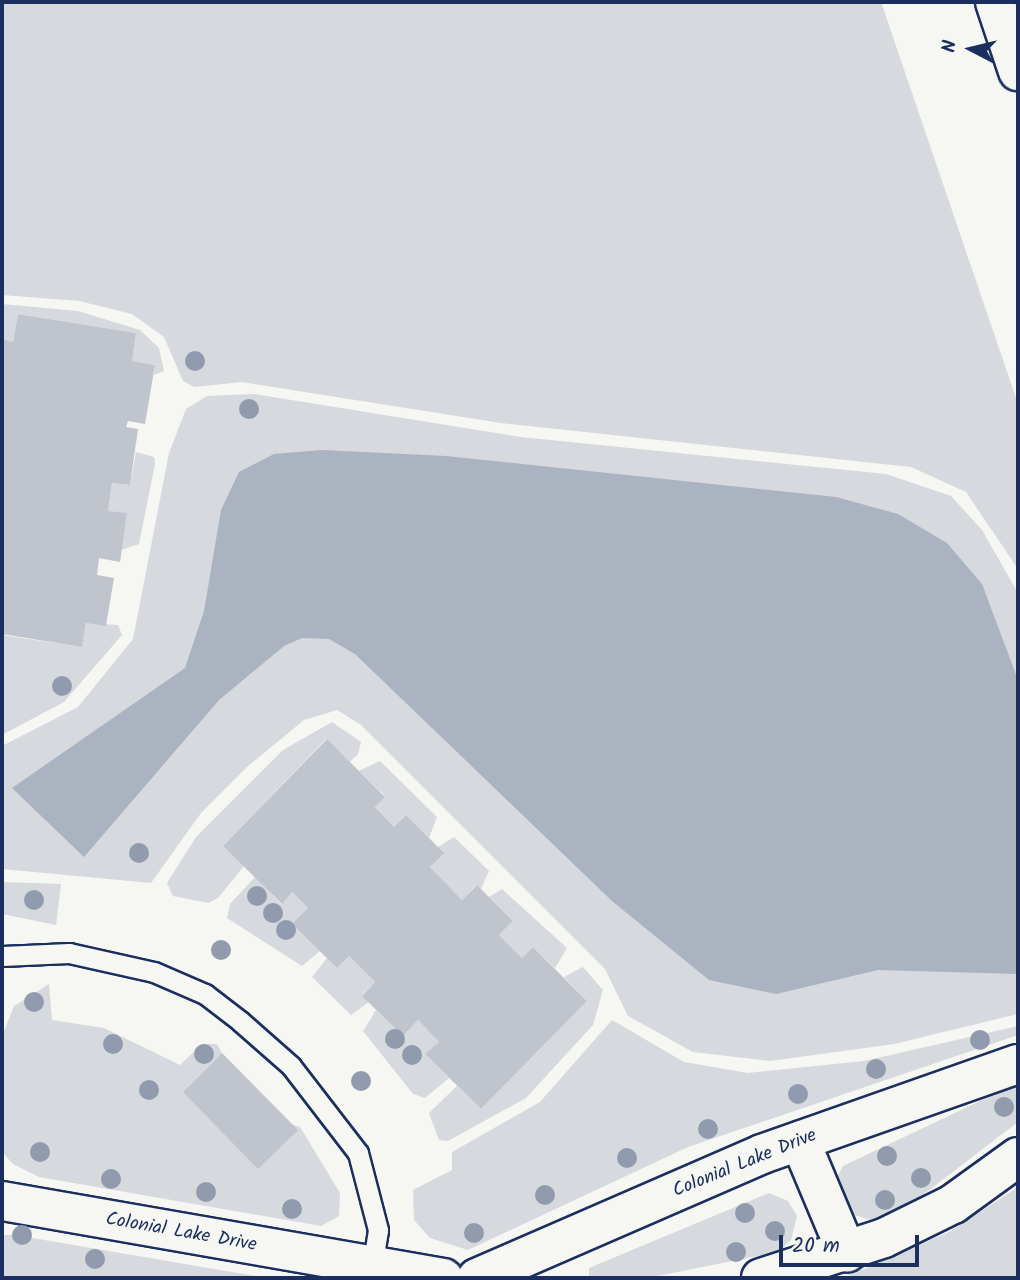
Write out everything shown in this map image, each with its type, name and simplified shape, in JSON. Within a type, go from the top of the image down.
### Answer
[{"type":"street","points":[[995,2],[1018,71]]},
{"type":"street","name":"Colonial Lake Drive","points":[[477,1278],[800,1141],[1018,1064]]},
{"type":"street","points":[[800,1141],[848,1253]]},
{"type":"street","points":[[761,1278],[848,1253],[953,1204],[1018,1157]]},
{"type":"street","name":"Colonial Lake Drive","points":[[2,1201],[443,1278]]},
{"type":"lane","points":[[2,956],[69,953],[154,972],[205,994],[240,1021],[291,1066],[358,1153],[378,1230],[372,1266]]},
{"type":"shaded area","points":[[2,2],[881,2],[1018,404],[1018,569],[966,492],[911,467],[501,423],[242,382],[194,387],[183,381],[164,337],[132,314],[79,301],[2,295]]},
{"type":"shaded area","points":[[2,304],[78,311],[140,330],[159,348],[164,371],[154,375],[155,365],[132,361],[136,333],[18,314],[13,342],[2,339]]},
{"type":"shaded area","points":[[254,394],[521,437],[886,474],[951,496],[982,530],[1018,593],[1018,1014],[894,1044],[770,1061],[693,1052],[628,1016],[605,969],[361,725],[337,710],[304,720],[247,767],[201,813],[151,883],[2,869],[2,746],[78,707],[133,639],[169,453],[186,409],[207,396]]},
{"type":"shaded area","points":[[322,450],[446,456],[836,497],[898,514],[947,543],[982,584],[1018,680],[1018,974],[878,970],[776,994],[709,980],[612,901],[355,654],[329,639],[302,638],[284,646],[219,700],[84,857],[12,788],[185,668],[204,611],[221,510],[239,472],[274,454]]},
{"type":"shaded area","points":[[136,452],[154,457],[155,464],[139,544],[121,550],[127,514],[108,511],[112,483],[130,485]]},
{"type":"shaded area","points":[[86,623],[118,625],[122,635],[64,702],[2,735],[2,635],[82,647]]},
{"type":"shaded area","points":[[332,722],[361,742],[358,754],[350,762],[326,739],[223,846],[244,866],[218,898],[208,903],[173,896],[167,883],[196,837],[283,750]]},
{"type":"shaded area","points":[[380,761],[437,817],[429,838],[406,815],[394,827],[375,807],[385,796],[359,771]]},
{"type":"shaded area","points":[[454,837],[489,871],[481,889],[476,885],[462,900],[430,867],[438,847]]},
{"type":"shaded area","points":[[255,877],[281,904],[292,892],[308,908],[293,925],[320,951],[302,966],[227,918],[230,904]]},
{"type":"shaded area","points":[[2,882],[61,884],[56,925],[2,914]]},
{"type":"shaded area","points":[[502,889],[567,948],[555,968],[533,947],[522,958],[499,935],[513,921],[489,897]]},
{"type":"shaded area","points":[[349,956],[375,982],[362,995],[369,1002],[351,1015],[312,977],[327,958],[337,968]]},
{"type":"shaded area","points":[[583,967],[603,990],[593,1025],[526,1098],[448,1141],[439,1140],[429,1113],[457,1086],[481,1109],[587,1001],[564,977]]},
{"type":"shaded area","points":[[49,984],[52,1020],[104,1028],[180,1065],[202,1044],[217,1044],[222,1053],[183,1092],[300,1127],[340,1193],[339,1216],[321,1226],[39,1177],[13,1164],[2,1152],[3,1034],[14,1006]]},
{"type":"shaded area","points":[[376,1010],[403,1036],[418,1020],[439,1042],[426,1055],[449,1078],[425,1098],[413,1094],[363,1031]]},
{"type":"shaded area","points":[[612,1020],[684,1062],[748,1073],[864,1061],[1018,1026],[1018,1035],[688,1147],[468,1250],[430,1238],[414,1220],[413,1190],[452,1170],[452,1152],[540,1102]]},
{"type":"shaded area","points":[[1018,1083],[1018,1122],[903,1210],[870,1220],[849,1213],[835,1181],[843,1166]]},
{"type":"shaded area","points":[[1018,1187],[1018,1278],[844,1278],[951,1231]]},
{"type":"shaded area","points":[[769,1193],[788,1201],[797,1216],[791,1240],[778,1252],[652,1277],[589,1276],[589,1268]]},
{"type":"shaded area","points":[[2,1235],[15,1235],[267,1278],[2,1278]]},
{"type":"building","points":[[18,314],[136,333],[132,361],[155,365],[145,424],[128,421],[126,427],[138,429],[130,485],[112,483],[108,511],[127,513],[120,562],[99,558],[97,575],[114,578],[106,626],[86,623],[82,647],[2,634],[2,339],[13,342]]},
{"type":"building","points":[[327,739],[385,797],[375,807],[394,827],[406,815],[444,853],[430,867],[462,900],[477,885],[513,921],[499,935],[522,958],[533,947],[587,1001],[481,1109],[425,1054],[439,1042],[418,1020],[403,1036],[362,996],[375,982],[349,956],[337,968],[292,924],[308,908],[292,892],[282,904],[223,846]]},
{"type":"building","points":[[222,1053],[298,1130],[258,1169],[183,1092]]}]
